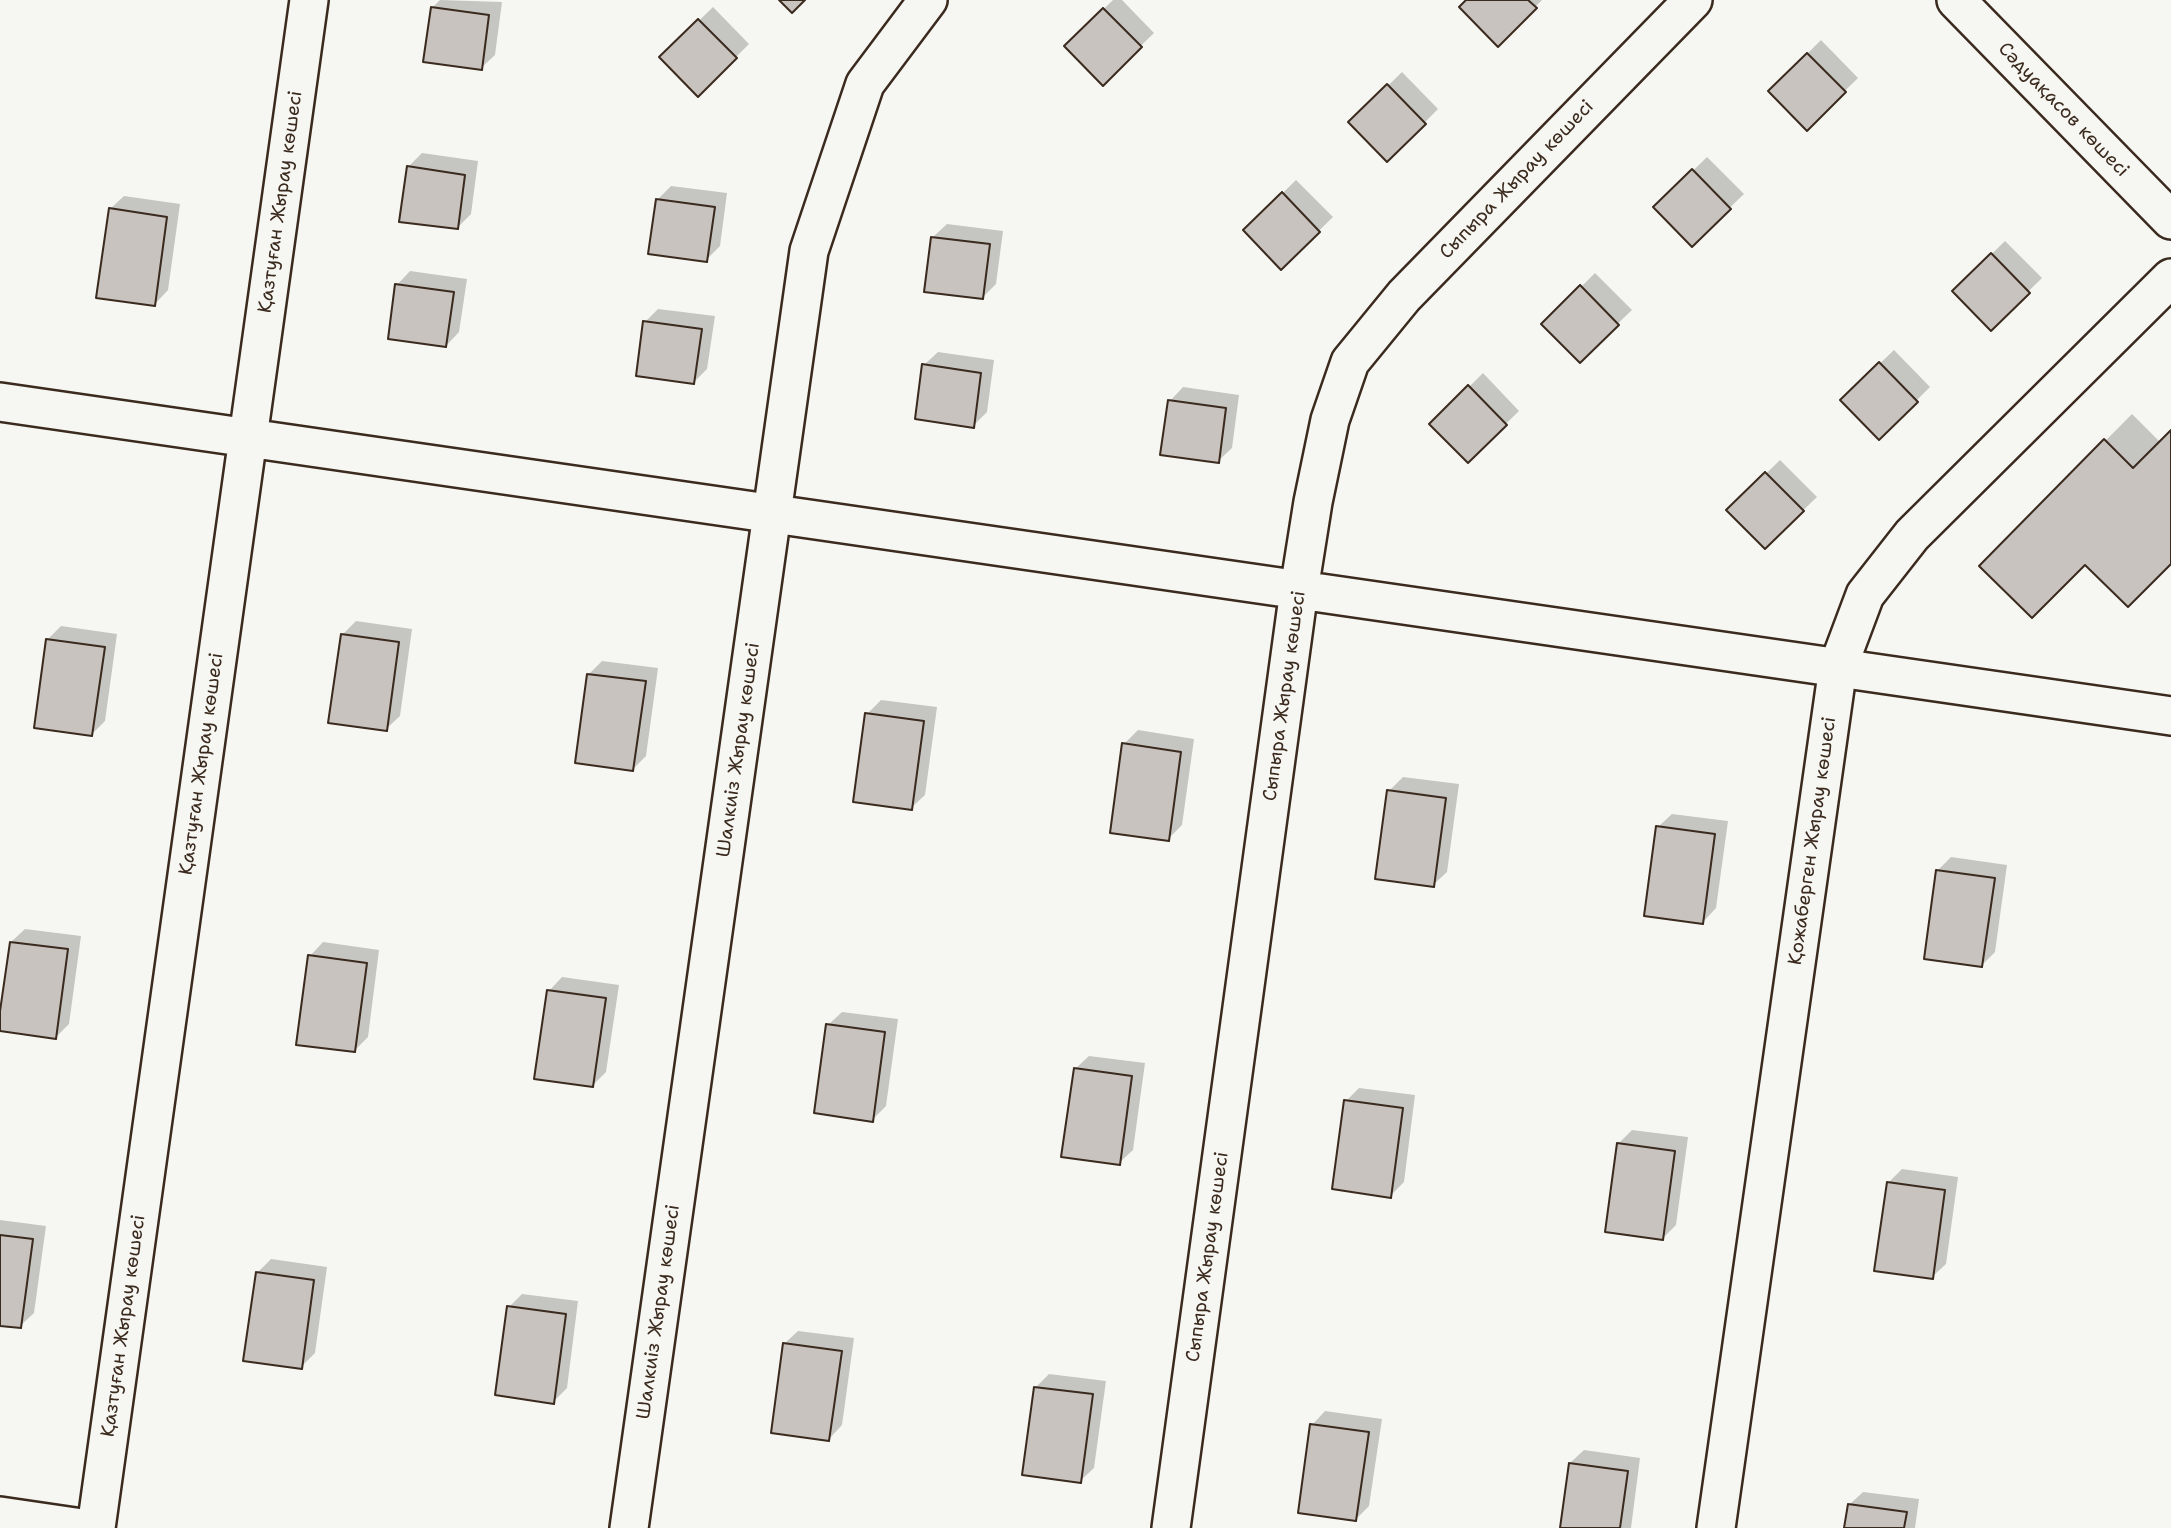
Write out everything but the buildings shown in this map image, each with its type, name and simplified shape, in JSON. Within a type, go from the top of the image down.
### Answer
[{"type":"street","name":"Қазтуған Жырау көшесі","points":[[96,1528],[309,0]]},
{"type":"street","name":"Шалкиіз Жырау көшесі","points":[[629,1528],[809,251],[865,84],[928,0]]},
{"type":"street","name":"Сыпыра Жырау көшесі","points":[[1171,1528],[1299,590],[1330,420],[1350,362],[1404,296],[1693,0]]},
{"type":"street","name":"Сәдуақасов көшесі","points":[[1956,0],[2171,220]]},
{"type":"street","name":"Қожаберген Жырау көшесі","points":[[1716,1528],[1838,667],[1865,595],[1912,535],[2171,278]]},
{"type":"street","points":[[0,402],[2171,716]]},
{"type":"street","points":[[0,1516],[82,1528]]}]
